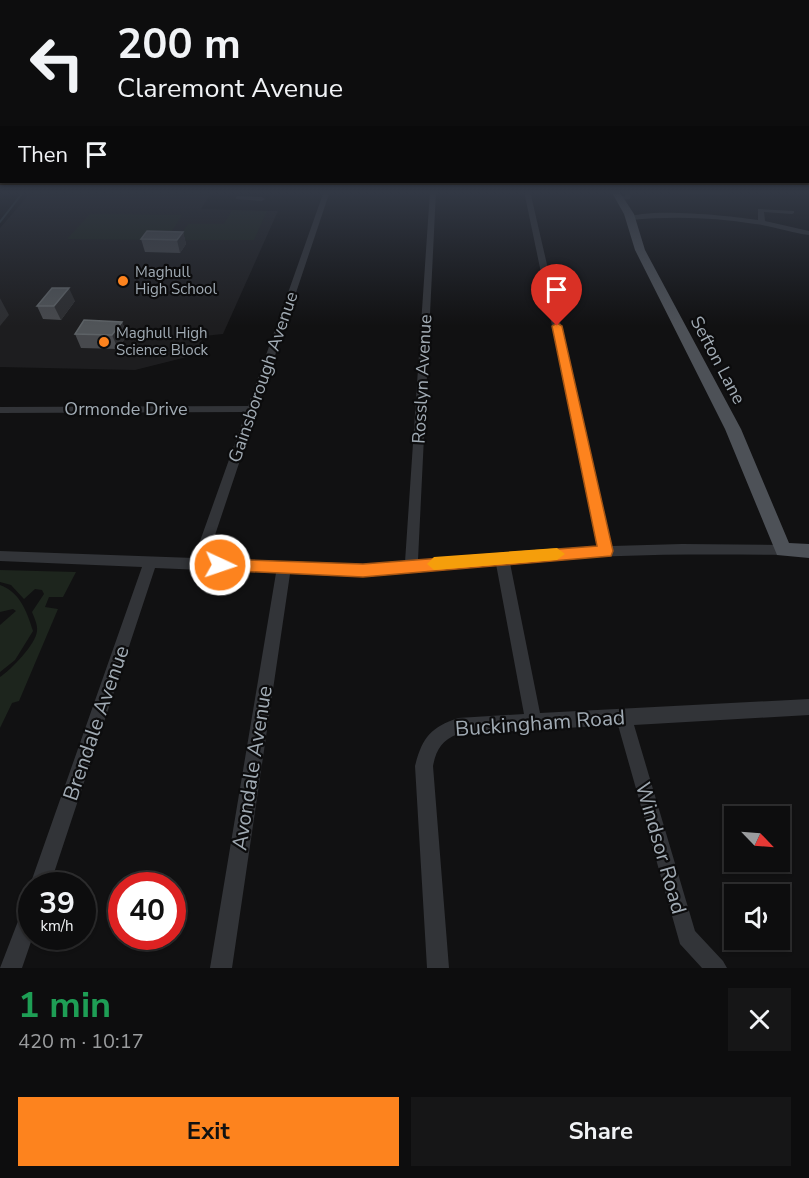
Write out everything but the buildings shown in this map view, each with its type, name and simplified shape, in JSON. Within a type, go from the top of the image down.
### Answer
[{"type":"main road","name":"Sefton Lane","points":[[636,236],[640,250],[734,429],[783,550]]},
{"type":"main road","points":[[783,550],[809,551]]},
{"type":"street","name":"Gainsborough Avenue","points":[[199,564],[311,236]]},
{"type":"street","name":"Rosslyn Avenue","points":[[411,566],[430,236]]},
{"type":"street","points":[[538,236],[606,551]]},
{"type":"street","name":"Ormonde Drive","points":[[0,410],[252,409]]},
{"type":"street","points":[[0,556],[363,571],[606,551],[783,550]]},
{"type":"street","points":[[501,558],[534,722]]},
{"type":"street","name":"Brendale Avenue","points":[[44,872],[151,561]]},
{"type":"street","name":"Avondale Avenue","points":[[221,968],[284,568]]},
{"type":"street","name":"Buckingham Road","points":[[438,968],[424,765],[427,750],[444,730],[458,726],[809,707]]},
{"type":"street","name":"Windsor Road","points":[[624,718],[687,937],[716,968]]},
{"type":"street","points":[[12,968],[18,950]]},
{"type":"shaded area","name":"Maghull High School","points":[[0,236],[267,236],[223,334],[204,336],[195,355],[135,370],[0,367]]},
{"type":"shaded area","points":[[70,236],[168,236],[166,240],[67,239]]},
{"type":"shaded area","points":[[180,236],[256,236],[254,240],[177,240]]},
{"type":"shaded area","points":[[0,570],[76,572],[63,597],[49,597],[45,607],[58,609],[19,701],[12,703],[0,728],[0,677],[16,663],[36,636],[36,621],[32,612],[44,594],[42,590],[35,589],[24,599],[11,585],[0,582]]},
{"type":"shaded area","points":[[0,585],[13,592],[18,598],[33,631],[15,660],[0,672],[0,625],[16,611],[13,609],[0,612]]},
{"type":"slow traffic","points":[[434,564],[557,554]]},
{"type":"place","name":"Maghull High School","points":[[123,281]]},
{"type":"place","name":"Maghull High Science Block","points":[[104,342]]},
{"type":"route","points":[[220,565],[317,571],[363,571],[546,554],[606,551],[557,326]]}]
